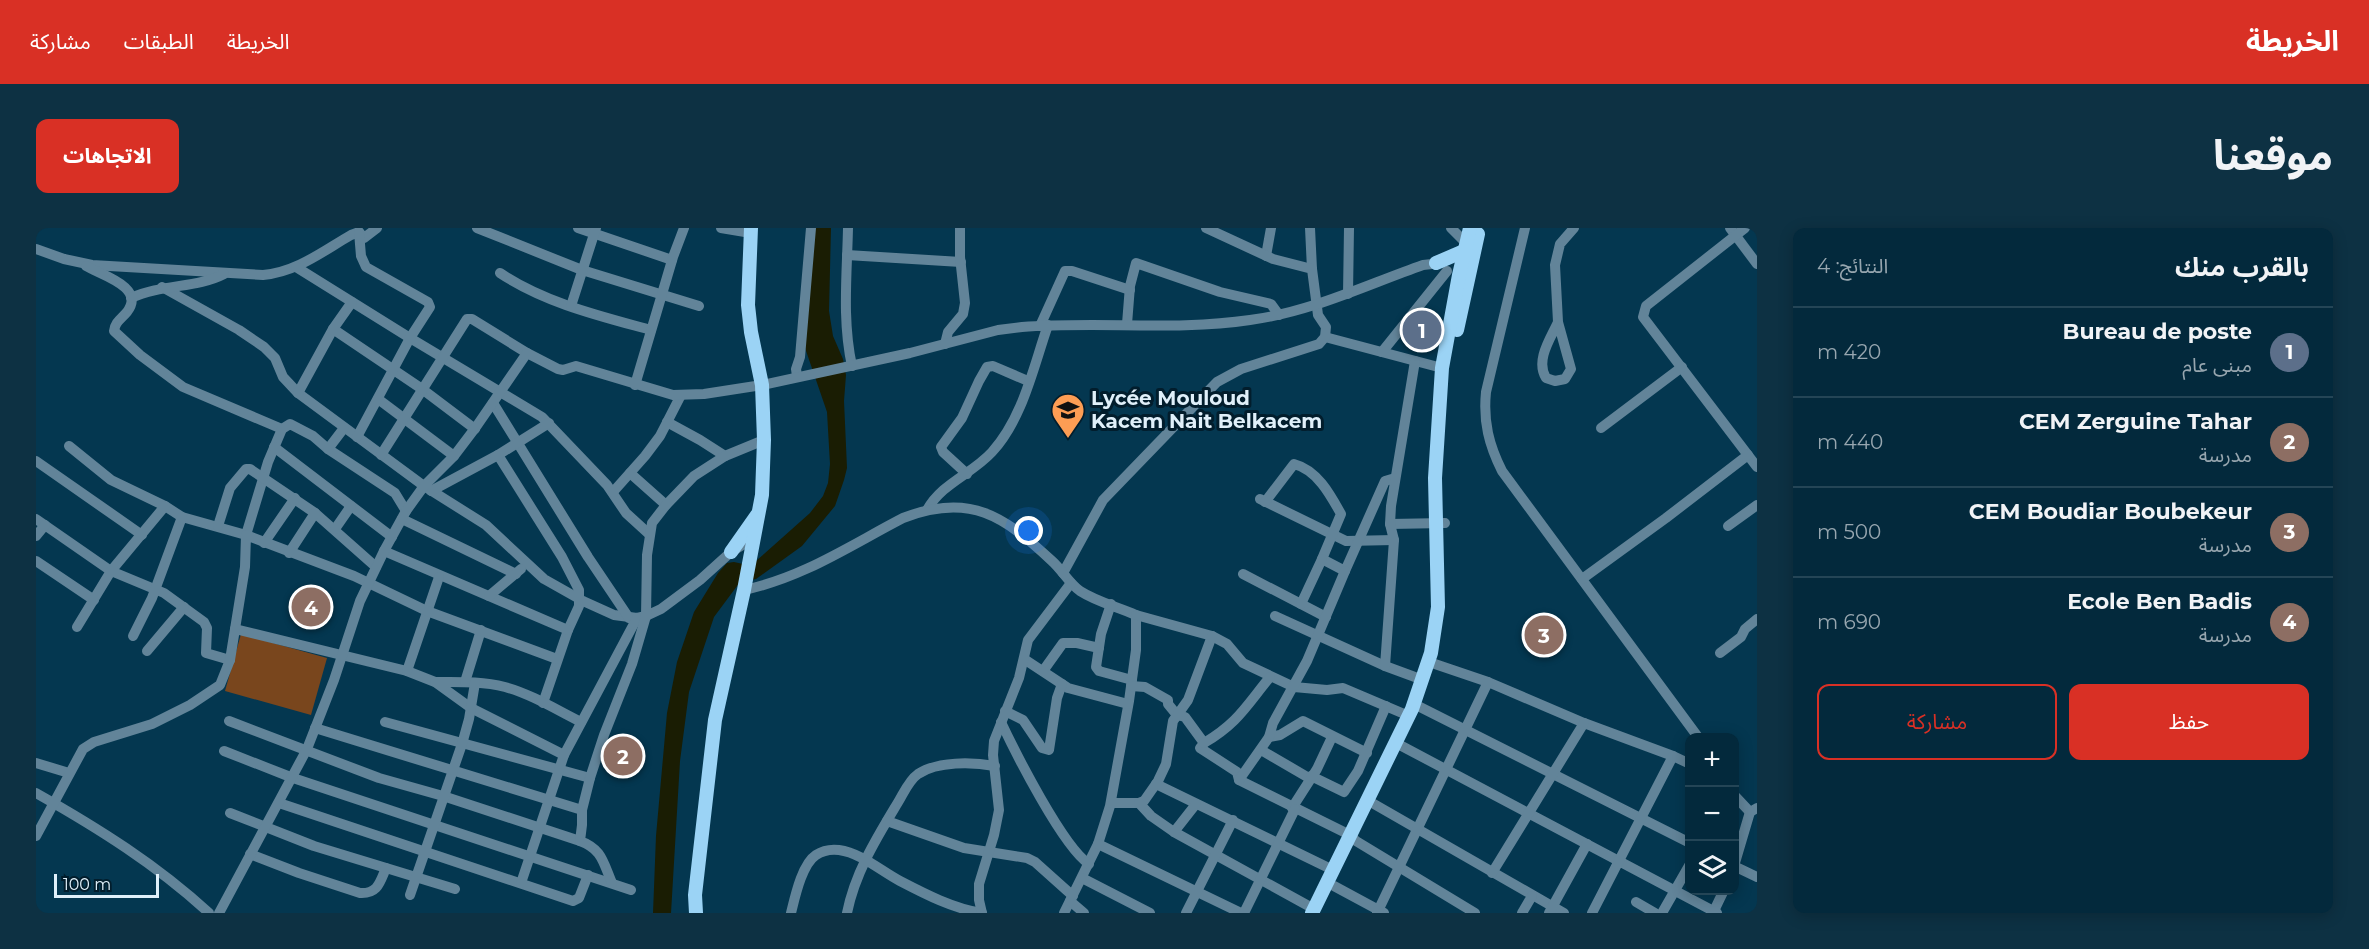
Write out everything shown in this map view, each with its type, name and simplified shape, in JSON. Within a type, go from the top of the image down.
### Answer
[{"type":"main road","points":[[1440,523],[1436,442],[1442,368],[1456,264],[1470,228]]},
{"type":"main road","points":[[1316,912],[1334,885],[1370,802],[1420,707],[1433,664],[1438,607],[1444,421],[1456,333],[1456,264],[1479,228]]},
{"type":"main road","points":[[696,913],[695,895],[715,720],[760,510],[764,440],[762,385],[748,305],[751,231]]},
{"type":"main road","points":[[728,555],[760,510]]},
{"type":"main road","points":[[1399,745],[1423,680],[1433,664]]},
{"type":"main road","points":[[1316,912],[1333,870],[1353,838]]},
{"type":"street","points":[[359,232],[364,238],[377,228]]},
{"type":"street","points":[[477,228],[582,270],[699,306]]},
{"type":"street","points":[[578,228],[595,231],[672,260]]},
{"type":"street","points":[[634,385],[684,228]]},
{"type":"street","points":[[721,228],[751,231]]},
{"type":"street","points":[[806,374],[796,369],[800,357],[811,228]]},
{"type":"street","points":[[848,228],[846,329],[849,366]]},
{"type":"street","points":[[945,344],[948,332],[964,309],[960,228]]},
{"type":"street","points":[[1206,228],[1266,256],[1312,269]]},
{"type":"street","points":[[1266,256],[1271,228]]},
{"type":"street","points":[[1063,573],[1102,500],[1217,382],[1241,369],[1319,344],[1325,337],[1326,327],[1318,315],[1310,228]]},
{"type":"street","points":[[1348,294],[1349,228]]},
{"type":"street","points":[[1382,352],[1456,264],[1451,228]]},
{"type":"street","points":[[1525,228],[1486,392],[1484,411],[1489,443],[1502,471],[1694,733]]},
{"type":"street","points":[[1558,322],[1546,348],[1542,365],[1546,378],[1555,381],[1565,379],[1571,369],[1558,322],[1555,287],[1557,253],[1560,243],[1574,228]]},
{"type":"street","points":[[1745,228],[1732,232],[1646,306],[1643,317],[1757,467]]},
{"type":"street","points":[[571,306],[595,231]]},
{"type":"street","points":[[80,263],[275,274],[296,267],[359,232]]},
{"type":"street","points":[[357,437],[430,304],[366,267],[361,256],[359,232]]},
{"type":"street","points":[[1732,232],[1757,264]]},
{"type":"street","points":[[36,249],[80,263],[121,283],[159,288],[239,330],[264,347],[275,358],[283,377],[298,393],[344,428],[428,488],[486,525],[544,579],[614,615],[637,618],[673,601],[728,555],[754,538]]},
{"type":"street","points":[[847,255],[961,262]]},
{"type":"street","points":[[1127,324],[1134,267],[1138,264],[1220,292],[1271,304],[1279,315]]},
{"type":"street","points":[[381,455],[468,319],[558,369],[576,366],[634,385],[681,395],[762,385],[998,330],[1044,325],[1209,324],[1279,315],[1456,264]]},
{"type":"street","points":[[296,267],[442,358],[523,404],[549,423],[612,492],[626,513],[649,534]]},
{"type":"street","points":[[927,510],[937,494],[967,474],[1003,438],[1020,405],[1044,325],[1065,271],[1072,271],[1130,290]]},
{"type":"street","points":[[131,298],[159,288],[206,281],[226,273]]},
{"type":"street","points":[[500,273],[517,284],[571,306],[651,330]]},
{"type":"street","points":[[121,283],[128,290],[131,298],[127,311],[115,325],[115,334],[183,387],[282,429]]},
{"type":"street","points":[[298,393],[333,329],[352,302]]},
{"type":"street","points":[[333,329],[422,389],[475,429]]},
{"type":"street","points":[[1325,337],[1442,368]]},
{"type":"street","points":[[219,913],[307,749],[368,584],[404,515],[475,429],[527,353]]},
{"type":"street","points":[[1385,666],[1394,540],[1390,524],[1395,478],[1415,361]]},
{"type":"street","points":[[967,474],[943,452],[941,447],[962,418],[987,368],[993,366],[1028,381]]},
{"type":"street","points":[[1601,429],[1682,368]]},
{"type":"street","points":[[612,492],[645,456],[681,395]]},
{"type":"street","points":[[378,399],[454,456]]},
{"type":"street","points":[[493,403],[517,443],[637,618]]},
{"type":"street","points":[[667,422],[725,456]]},
{"type":"street","points":[[428,488],[498,455],[549,423]]},
{"type":"street","points":[[36,836],[69,773],[87,745],[152,724],[213,690],[224,678],[230,660],[235,629],[248,543],[246,536],[274,447],[286,424],[291,424],[313,436],[328,449],[395,494],[404,515],[516,573]]},
{"type":"street","points":[[328,449],[344,428]]},
{"type":"street","points":[[580,841],[582,810],[590,778],[632,664],[652,524],[666,505],[694,476],[725,456],[764,440]]},
{"type":"street","points":[[69,446],[111,480],[165,506],[182,517],[218,526],[349,575],[428,611],[557,659]]},
{"type":"street","points":[[274,447],[392,537]]},
{"type":"street","points":[[498,455],[562,557],[577,584],[580,599],[543,703]]},
{"type":"street","points":[[1582,579],[1748,455]]},
{"type":"street","points":[[36,462],[142,535]]},
{"type":"street","points":[[1301,604],[1322,559],[1330,535],[1340,519],[1340,512],[1322,483],[1298,465],[1293,464],[1262,500],[1330,535],[1350,542],[1394,540]]},
{"type":"street","points":[[218,526],[230,488],[246,469],[250,469],[315,513],[376,567]]},
{"type":"street","points":[[630,473],[666,505]]},
{"type":"street","points":[[1239,780],[1269,737],[1273,723],[1294,687],[1385,481],[1395,478]]},
{"type":"street","points":[[264,543],[295,498]]},
{"type":"street","points":[[1728,526],[1757,505]]},
{"type":"street","points":[[77,627],[111,571],[165,506]]},
{"type":"street","points":[[335,529],[351,506]]},
{"type":"street","points":[[744,586],[771,584],[809,569],[903,518],[927,510],[967,508],[994,516],[1013,526],[1063,573],[1071,584],[1092,598],[1136,615],[1212,636],[1227,644],[1243,663],[1294,687],[1327,690],[1343,688],[1409,716]]},
{"type":"street","points":[[289,553],[315,513]]},
{"type":"street","points":[[133,636],[155,589],[182,517]]},
{"type":"street","points":[[36,536],[40,522],[111,571],[155,589],[204,622],[207,628],[206,653],[230,660]]},
{"type":"street","points":[[1390,524],[1440,523]]},
{"type":"street","points":[[384,552],[568,630]]},
{"type":"street","points":[[728,555],[749,561]]},
{"type":"street","points":[[1322,559],[1345,571]]},
{"type":"street","points":[[36,561],[94,600]]},
{"type":"street","points":[[489,596],[528,563]]},
{"type":"street","points":[[1244,574],[1326,617]]},
{"type":"street","points":[[407,671],[439,577]]},
{"type":"street","points":[[791,913],[800,880],[814,856],[828,850],[839,850],[865,860],[901,881],[955,906],[982,913],[979,884],[999,810],[993,747],[1024,659],[1028,640],[1071,584]]},
{"type":"street","points":[[1111,604],[1096,667],[1145,687],[1168,700],[1168,704],[1177,715],[1185,717],[1204,743]]},
{"type":"street","points":[[147,651],[183,607]]},
{"type":"street","points":[[1064,913],[1098,844],[1111,804],[1136,650],[1136,615]]},
{"type":"street","points":[[1275,616],[1385,666],[1423,680]]},
{"type":"street","points":[[521,883],[564,755],[637,618]]},
{"type":"street","points":[[1720,652],[1741,637],[1748,625],[1757,619]]},
{"type":"street","points":[[235,629],[407,671],[435,682],[471,708],[564,755]]},
{"type":"street","points":[[410,895],[462,744],[471,708],[470,682],[480,630]]},
{"type":"street","points":[[1111,804],[1144,801],[1156,784],[1166,764],[1173,723],[1188,700],[1212,636]]},
{"type":"street","points":[[1043,671],[1063,643],[1077,643],[1099,648]]},
{"type":"street","points":[[1024,659],[1062,684],[1083,693],[1128,704]]},
{"type":"street","points":[[1433,664],[1488,682],[1584,723],[1685,762]]},
{"type":"street","points":[[1270,677],[1237,719],[1200,748],[1237,772],[1239,780],[1353,838],[1471,912]]},
{"type":"street","points":[[435,682],[470,682],[510,688],[581,722]]},
{"type":"street","points":[[1334,885],[1380,912],[1488,682]]},
{"type":"street","points":[[1005,711],[1023,720],[1042,748],[1049,750],[1057,698],[1062,684]]},
{"type":"street","points":[[1261,750],[1310,777],[1344,792],[1367,753],[1386,706]]},
{"type":"street","points":[[1420,707],[1685,841]]},
{"type":"street","points":[[229,721],[379,778],[443,796],[591,845],[599,853],[612,883]]},
{"type":"street","points":[[1269,737],[1280,735],[1303,721],[1367,753]]},
{"type":"street","points":[[385,722],[590,778]]},
{"type":"street","points":[[1001,722],[1050,812],[1078,854],[1089,864]]},
{"type":"street","points":[[1492,873],[1531,813],[1584,723]]},
{"type":"street","points":[[315,728],[582,810]]},
{"type":"street","points":[[1098,844],[1243,913],[1332,737]]},
{"type":"street","points":[[1399,745],[1715,912],[1722,895]]},
{"type":"street","points":[[224,751],[433,825],[530,854],[631,890]]},
{"type":"street","points":[[1592,913],[1673,756]]},
{"type":"street","points":[[847,913],[854,885],[865,860],[916,775],[927,769],[967,763],[995,766]]},
{"type":"street","points":[[36,764],[69,773]]},
{"type":"street","points":[[1156,784],[1333,870]]},
{"type":"street","points":[[36,793],[146,861],[209,913]]},
{"type":"street","points":[[1739,799],[1754,810],[1739,852]]},
{"type":"street","points":[[1370,802],[1532,896],[1551,910],[1563,913]]},
{"type":"street","points":[[279,803],[573,901],[579,898],[588,875]]},
{"type":"street","points":[[1139,803],[1150,816],[1174,832],[1316,912]]},
{"type":"street","points":[[1174,832],[1196,804]]},
{"type":"street","points":[[230,813],[314,846],[455,890]]},
{"type":"street","points":[[887,820],[945,842],[1035,862],[1084,913]]},
{"type":"street","points":[[1186,913],[1233,820]]},
{"type":"street","points":[[1551,910],[1587,844]]},
{"type":"street","points":[[250,854],[299,873],[368,894],[378,888],[386,868]]},
{"type":"street","points":[[1739,868],[1757,877]]},
{"type":"street","points":[[1662,913],[1685,871]]},
{"type":"street","points":[[1082,878],[1150,913]]},
{"type":"street","points":[[1522,913],[1532,896]]},
{"type":"street","points":[[1636,902],[1655,913]]},
{"type":"street","points":[[1124,913],[1130,903]]},
{"type":"shaded area","points":[[814,228],[831,228],[829,311],[833,336],[843,359],[846,375],[844,401],[847,468],[835,506],[802,546],[756,579],[740,582],[714,617],[689,692],[680,761],[671,913],[653,913],[656,836],[667,713],[677,662],[694,612],[718,573],[727,563],[743,564],[756,561],[810,513],[823,496],[828,483],[830,464],[827,412],[804,345]]},
{"type":"shaded area","points":[[241,634],[327,658],[311,715],[225,691]]},
{"type":"place","name":"Bureau de poste","points":[[1422,330]]},
{"type":"place","name":"Lycée Mouloud Kacem Nait Belkacem","points":[[1068,439]]},
{"type":"place","name":"Ecole Ben Badis","points":[[311,607]]},
{"type":"place","name":"CEM Boudiar Boubekeur","points":[[1544,635]]},
{"type":"place","name":"CEM Zerguine Tahar","points":[[623,756]]}]
